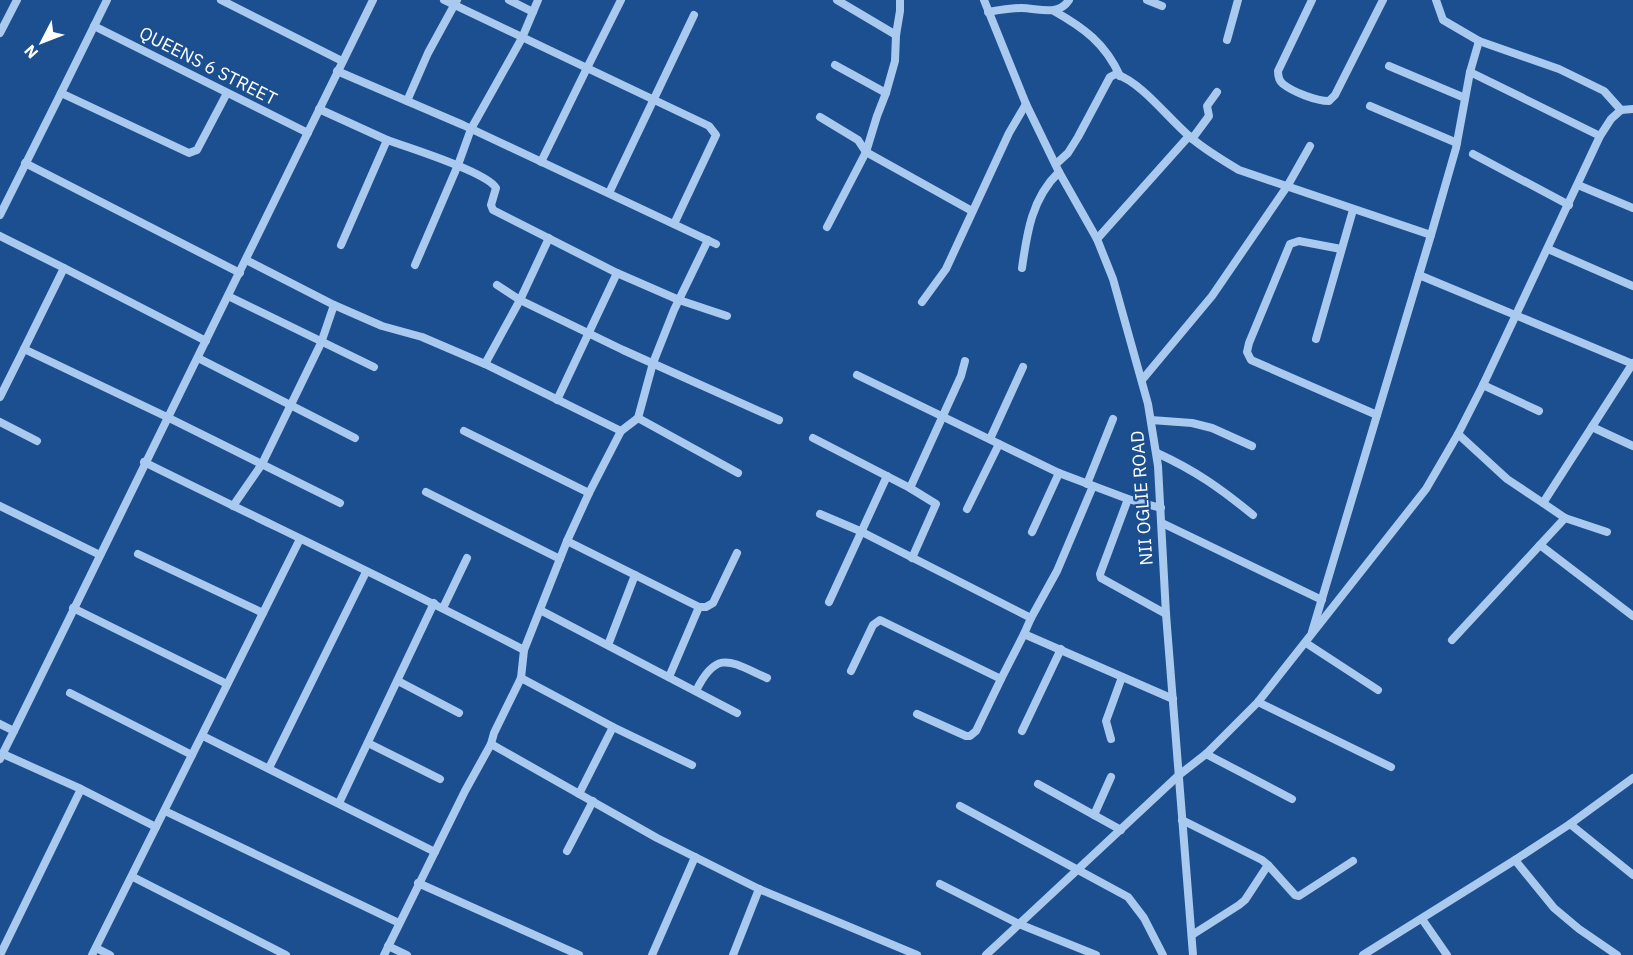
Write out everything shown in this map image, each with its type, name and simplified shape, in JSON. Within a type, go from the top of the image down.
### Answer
[{"type":"street","points":[[0,33],[2,22],[17,0]]},
{"type":"street","points":[[0,215],[107,0]]},
{"type":"street","points":[[221,0],[342,61]]},
{"type":"street","points":[[156,826],[81,789],[1,757],[373,0]]},
{"type":"street","points":[[444,0],[455,3],[522,38],[709,126],[716,135],[674,224]]},
{"type":"street","points":[[509,0],[533,12]]},
{"type":"street","points":[[415,265],[471,129],[522,38],[538,0]]},
{"type":"street","points":[[541,162],[621,0]]},
{"type":"street","points":[[837,0],[896,35]]},
{"type":"street","points":[[827,227],[866,152],[886,93],[895,61],[900,0]]},
{"type":"street","name":"NII OGLIE ROAD","points":[[984,0],[1026,104],[1059,172],[1097,239],[1113,279],[1151,420],[1157,453],[1166,614],[1192,955]]},
{"type":"street","points":[[1054,11],[1064,7],[1069,0]]},
{"type":"street","points":[[1147,0],[1162,6]]},
{"type":"street","points":[[1227,40],[1238,0]]},
{"type":"street","points":[[1312,0],[1278,71],[1278,78],[1282,84],[1317,101],[1329,101],[1335,95],[1383,0]]},
{"type":"street","points":[[1436,0],[1443,20],[1479,41],[1559,69],[1604,91],[1621,110]]},
{"type":"street","points":[[407,101],[428,53],[455,3]]},
{"type":"street","points":[[988,12],[1021,8],[1054,11],[1085,30],[1112,57],[1120,76]]},
{"type":"street","points":[[609,193],[694,15]]},
{"type":"street","name":"QUEENS 6 STREET","points":[[94,26],[308,133]]},
{"type":"street","points":[[1309,640],[1431,235],[1457,143],[1470,72],[1479,41]]},
{"type":"street","points":[[835,65],[886,93]]},
{"type":"street","points":[[1389,66],[1465,98]]},
{"type":"street","points":[[337,71],[471,129],[716,244]]},
{"type":"street","points":[[1470,72],[1600,136]]},
{"type":"street","points":[[1056,164],[1068,153],[1110,77],[1116,74],[1138,88],[1190,137],[1239,170],[1431,235]]},
{"type":"street","points":[[1097,239],[1209,116],[1207,106],[1217,92]]},
{"type":"street","points":[[61,93],[189,153],[197,150],[227,93]]},
{"type":"street","points":[[922,302],[946,269],[1009,133],[1026,104]]},
{"type":"street","points":[[1370,106],[1457,143]]},
{"type":"street","points":[[319,109],[387,140],[458,165],[494,183],[496,188],[491,205],[493,210],[617,273],[679,300],[727,316]]},
{"type":"street","points":[[986,955],[1179,775],[1206,754],[1258,702],[1426,489],[1483,385],[1600,136],[1611,119],[1621,110],[1633,109]]},
{"type":"street","points":[[820,117],[858,140],[866,152],[972,211]]},
{"type":"street","points":[[341,245],[387,140]]},
{"type":"street","points":[[1142,380],[1212,296],[1288,185],[1310,146]]},
{"type":"street","points":[[1473,154],[1569,205]]},
{"type":"street","points":[[25,162],[240,273]]},
{"type":"street","points":[[1022,268],[1027,232],[1038,198],[1059,172]]},
{"type":"street","points":[[1578,185],[1633,208]]},
{"type":"street","points":[[1316,339],[1353,210]]},
{"type":"street","points":[[0,236],[206,341]]},
{"type":"street","points":[[484,364],[520,300],[549,238]]},
{"type":"street","points":[[384,955],[418,883],[491,744],[494,732],[521,678],[524,650],[567,541],[621,431],[638,418],[653,363],[679,300],[708,240]]},
{"type":"street","points":[[1341,249],[1299,241],[1290,244],[1247,352],[1251,360],[1377,415]]},
{"type":"street","points":[[1548,249],[1633,286]]},
{"type":"street","points":[[246,260],[334,305],[382,326],[422,337],[484,364],[621,431]]},
{"type":"street","points":[[0,397],[64,268]]},
{"type":"street","points":[[557,400],[617,273]]},
{"type":"street","points":[[1419,275],[1633,364],[1543,503]]},
{"type":"street","points":[[497,285],[520,300],[588,333],[779,420]]},
{"type":"street","points":[[228,296],[374,367]]},
{"type":"street","points":[[233,506],[262,464],[321,343],[334,305]]},
{"type":"street","points":[[24,349],[340,503]]},
{"type":"street","points":[[198,358],[355,438]]},
{"type":"street","points":[[910,488],[961,376],[965,361]]},
{"type":"street","points":[[990,439],[1023,367]]},
{"type":"street","points":[[858,375],[1059,473],[1128,499],[1161,508]]},
{"type":"street","points":[[1483,385],[1539,411]]},
{"type":"street","points":[[638,418],[738,473]]},
{"type":"street","points":[[918,714],[966,736],[976,731],[1031,618],[1057,571],[1113,419]]},
{"type":"street","points":[[1151,420],[1192,423],[1212,428],[1252,446]]},
{"type":"street","points":[[0,422],[37,441]]},
{"type":"street","points":[[1592,427],[1633,446]]},
{"type":"street","points":[[464,431],[590,493]]},
{"type":"street","points":[[1458,434],[1508,479],[1565,518],[1607,532]]},
{"type":"street","points":[[813,438],[910,488],[936,504],[912,558]]},
{"type":"street","points":[[967,509],[999,444]]},
{"type":"street","points":[[1157,453],[1187,467],[1217,486],[1253,515]]},
{"type":"street","points":[[144,462],[366,572],[434,603],[524,650]]},
{"type":"street","points":[[1032,532],[1059,473]]},
{"type":"street","points":[[829,602],[887,477]]},
{"type":"street","points":[[426,492],[560,559]]},
{"type":"street","points":[[1128,499],[1100,574],[1101,578],[1166,614]]},
{"type":"street","points":[[0,506],[100,555]]},
{"type":"street","points":[[820,514],[860,531],[1031,618]]},
{"type":"street","points":[[1452,640],[1565,518]]},
{"type":"street","points":[[1162,523],[1322,600]]},
{"type":"street","points":[[110,955],[94,952],[300,539]]},
{"type":"street","points":[[567,541],[699,607],[706,607],[713,603],[736,553]]},
{"type":"street","points":[[1540,545],[1633,616]]},
{"type":"street","points":[[138,554],[263,613]]},
{"type":"street","points":[[443,608],[467,558]]},
{"type":"street","points":[[269,768],[366,572]]},
{"type":"street","points":[[608,645],[635,575]]},
{"type":"street","points":[[339,803],[434,603]]},
{"type":"street","points":[[669,677],[699,607]]},
{"type":"street","points":[[73,608],[226,684]]},
{"type":"street","points":[[540,610],[737,712]]},
{"type":"street","points":[[851,671],[873,625],[880,620],[1001,679]]},
{"type":"street","points":[[1024,634],[1173,699]]},
{"type":"street","points":[[1309,640],[1378,690]]},
{"type":"street","points":[[1022,731],[1061,649]]},
{"type":"street","points":[[696,691],[704,674],[718,663],[727,662],[767,678]]},
{"type":"street","points":[[1111,739],[1106,721],[1122,677]]},
{"type":"street","points":[[521,678],[613,727],[692,765]]},
{"type":"street","points":[[398,681],[459,713]]},
{"type":"street","points":[[70,693],[192,755]]},
{"type":"street","points":[[1258,702],[1391,767]]},
{"type":"street","points":[[0,724],[14,731]]},
{"type":"street","points":[[579,794],[613,727]]},
{"type":"street","points":[[203,736],[435,852]]},
{"type":"street","points":[[368,743],[440,779]]},
{"type":"street","points":[[491,744],[695,857],[759,889],[917,955]]},
{"type":"street","points":[[1206,754],[1292,799]]},
{"type":"street","points":[[1094,815],[1111,777]]},
{"type":"street","points":[[1364,955],[1570,824],[1633,778]]},
{"type":"street","points":[[1038,784],[1120,830]]},
{"type":"street","points":[[0,955],[81,789]]},
{"type":"street","points":[[567,851],[593,801]]},
{"type":"street","points":[[960,806],[1079,869],[1135,903],[1163,955]]},
{"type":"street","points":[[165,811],[399,923]]},
{"type":"street","points":[[1182,820],[1268,865],[1295,895],[1299,896],[1353,861]]},
{"type":"street","points":[[1570,824],[1633,875]]},
{"type":"street","points":[[651,955],[695,857]]},
{"type":"street","points":[[1515,860],[1554,908],[1579,929],[1617,955]]},
{"type":"street","points":[[1192,935],[1245,900],[1268,865]]},
{"type":"street","points":[[133,877],[286,955]]},
{"type":"street","points":[[418,883],[579,955]]},
{"type":"street","points":[[940,884],[1019,924],[1096,955]]},
{"type":"street","points":[[734,955],[759,889]]},
{"type":"street","points":[[1422,919],[1447,955]]},
{"type":"street","points":[[388,946],[407,955]]}]
